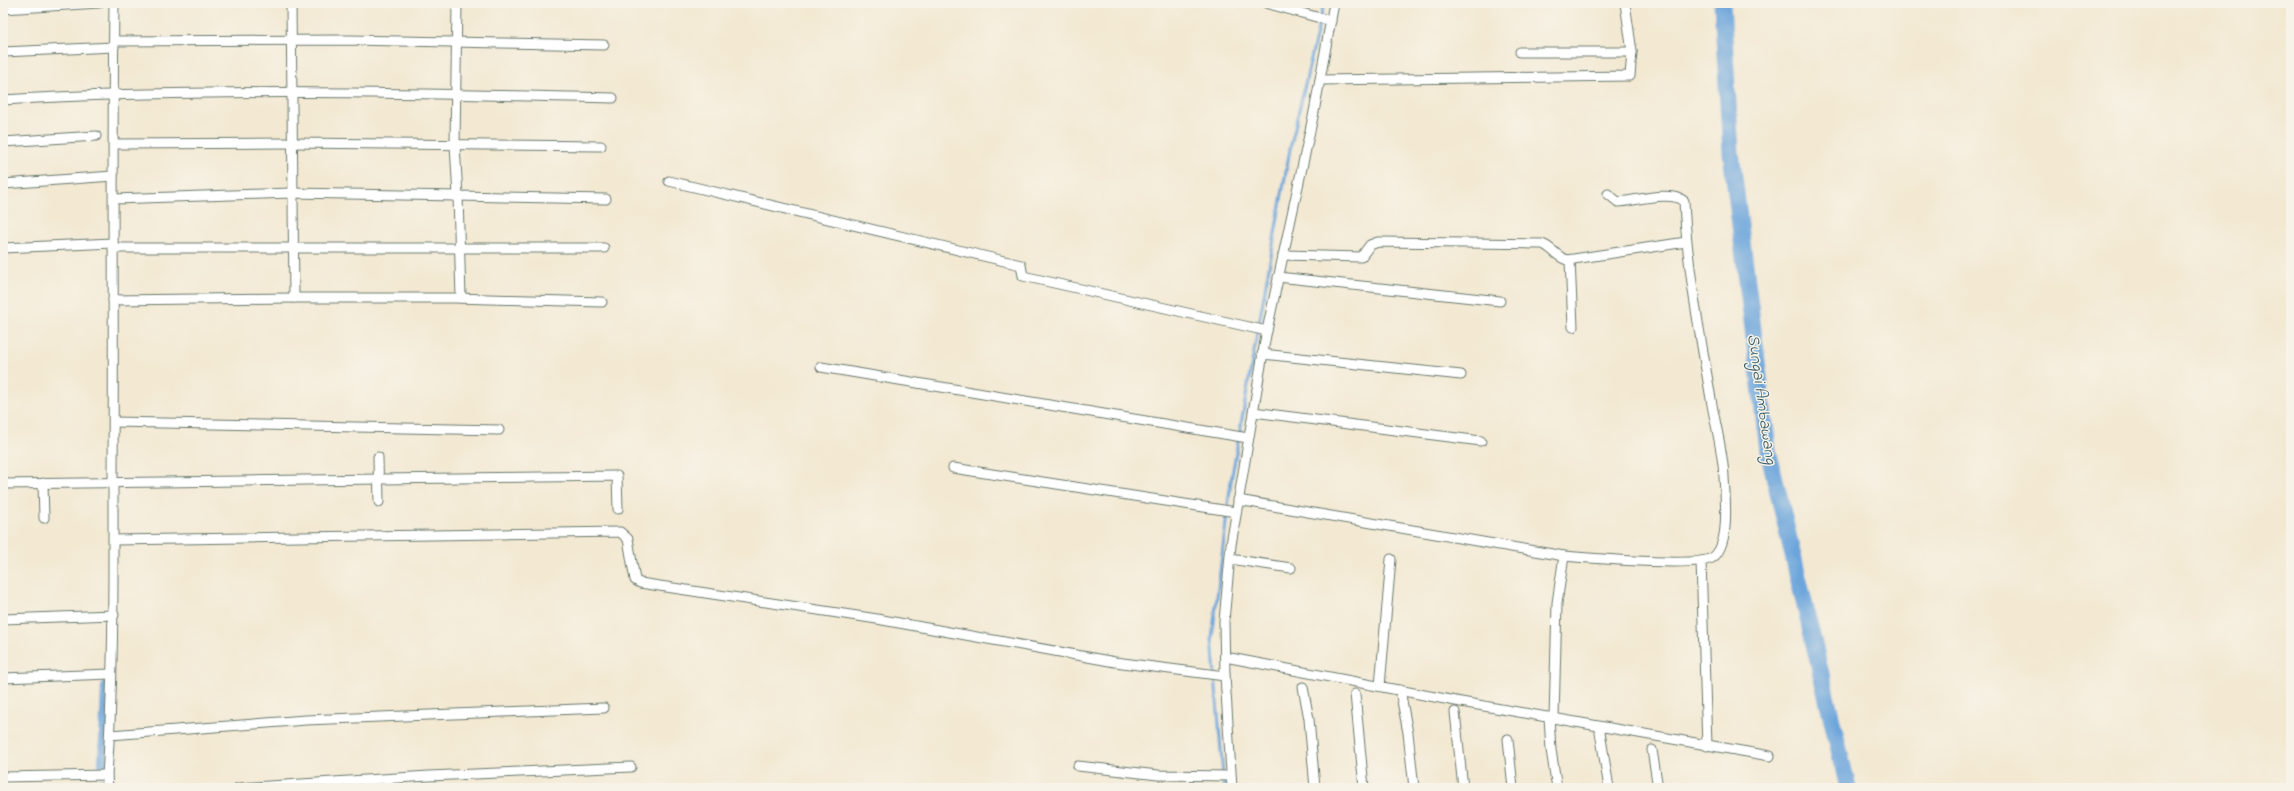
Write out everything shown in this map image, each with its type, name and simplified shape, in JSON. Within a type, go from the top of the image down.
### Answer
[{"type":"street","points":[[3,9],[100,3]]},
{"type":"street","points":[[108,788],[107,775],[110,735],[114,615],[114,422],[112,300],[114,199],[114,3]]},
{"type":"street","points":[[291,3],[294,92],[292,143],[294,298]]},
{"type":"street","points":[[457,3],[455,145],[461,248],[461,298]]},
{"type":"street","points":[[1266,3],[1331,21]]},
{"type":"street","points":[[1232,788],[1225,676],[1224,621],[1236,512],[1262,354],[1320,80],[1334,3]]},
{"type":"street","points":[[1320,80],[1630,76],[1632,52],[1626,3]]},
{"type":"street","points":[[3,52],[114,44],[292,40],[604,45]]},
{"type":"street","points":[[1520,52],[1632,52]]},
{"type":"street","points":[[3,100],[114,94],[294,92],[613,98]]},
{"type":"street","points":[[3,142],[96,136]]},
{"type":"street","points":[[114,144],[292,143],[601,146]]},
{"type":"street","points":[[3,184],[113,176]]},
{"type":"street","points":[[669,181],[1021,265],[1022,276],[1267,331]]},
{"type":"street","points":[[114,199],[292,193],[606,199]]},
{"type":"street","points":[[1238,500],[1564,556],[1618,560],[1702,561],[1711,558],[1716,554],[1723,540],[1724,475],[1686,242],[1684,201],[1680,198],[1661,196],[1618,202],[1608,194]]},
{"type":"street","points":[[1283,255],[1361,257],[1370,245],[1378,242],[1542,244],[1547,246],[1560,259],[1570,260],[1686,242]]},
{"type":"street","points":[[3,248],[113,245],[293,248],[604,248]]},
{"type":"street","points":[[1570,260],[1573,327]]},
{"type":"street","points":[[1278,277],[1500,302]]},
{"type":"street","points":[[112,300],[461,298],[602,302]]},
{"type":"street","points":[[1262,354],[1461,375]]},
{"type":"street","points":[[821,367],[1248,438]]},
{"type":"street","points":[[1253,412],[1481,441]]},
{"type":"street","points":[[114,422],[499,430]]},
{"type":"street","points":[[378,457],[377,479],[379,502]]},
{"type":"street","points":[[954,468],[1236,512]]},
{"type":"street","points":[[3,484],[617,476],[618,509]]},
{"type":"street","points":[[43,484],[44,518]]},
{"type":"street","points":[[114,540],[620,532],[628,539],[634,580],[640,583],[877,619],[1116,662],[1225,676]]},
{"type":"street","points":[[1557,788],[1551,750],[1557,603],[1564,556]]},
{"type":"street","points":[[1230,559],[1291,568]]},
{"type":"street","points":[[1380,686],[1391,559]]},
{"type":"street","points":[[1702,561],[1707,746]]},
{"type":"street","points":[[3,619],[114,615]]},
{"type":"street","points":[[1225,657],[1707,746],[1770,756]]},
{"type":"street","points":[[3,678],[111,674]]},
{"type":"street","points":[[1304,687],[1309,719],[1315,788]]},
{"type":"street","points":[[1400,690],[1408,733],[1414,788]]},
{"type":"street","points":[[1355,694],[1364,788]]},
{"type":"street","points":[[110,735],[306,720],[604,708]]},
{"type":"street","points":[[1455,712],[1463,788]]},
{"type":"street","points":[[1600,732],[1609,788]]},
{"type":"street","points":[[1508,739],[1514,788]]},
{"type":"street","points":[[1652,750],[1658,788]]},
{"type":"street","points":[[1078,766],[1158,775],[1231,776]]},
{"type":"street","points":[[238,788],[429,776],[631,767]]},
{"type":"street","points":[[3,777],[107,775]]},
{"type":"waterway","points":[[1224,788],[1212,638],[1231,481],[1290,149],[1324,3]]},
{"type":"waterway","name":"Sungai Ambawang","points":[[1722,3],[1731,153],[1768,450],[1848,788]]},
{"type":"waterway","points":[[103,765],[106,685]]},
{"type":"waterway","points":[[103,783],[103,788]]}]
